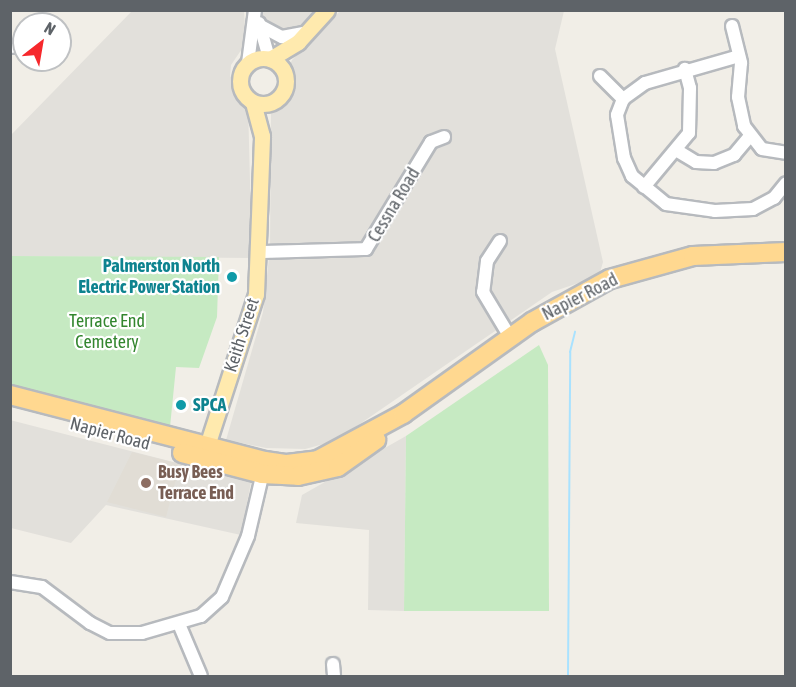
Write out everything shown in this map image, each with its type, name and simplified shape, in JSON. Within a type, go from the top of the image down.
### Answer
[{"type":"highway","points":[[735,252],[786,243]]},
{"type":"highway","name":"Napier Road","points":[[10,395],[31,407],[264,467],[318,460],[403,414],[555,307],[610,279],[670,261],[735,252],[786,252]]},
{"type":"highway","name":"Napier Road","points":[[10,408],[31,407]]},
{"type":"main road","points":[[303,37],[285,74],[283,93],[274,101],[253,102],[244,95],[239,83],[248,63],[270,59],[303,37],[327,10]]},
{"type":"main road","points":[[270,59],[285,74]]},
{"type":"main road","name":"Keith Street","points":[[262,136],[274,101]]},
{"type":"main road","name":"Keith Street","points":[[205,452],[251,313],[260,252],[262,136],[253,102]]},
{"type":"street","points":[[248,63],[255,10],[270,59]]},
{"type":"street","points":[[260,25],[282,37],[303,37]]},
{"type":"street","points":[[732,26],[739,56],[738,97],[750,136],[762,149],[786,153]]},
{"type":"street","points":[[739,56],[685,69],[634,87],[623,99],[617,115],[624,158],[632,176],[644,188],[676,207],[715,211],[761,207],[783,191]]},
{"type":"street","points":[[644,188],[687,139],[691,127],[685,69]]},
{"type":"street","points":[[600,76],[623,99]]},
{"type":"street","points":[[676,150],[696,162],[714,163],[734,155],[750,136]]},
{"type":"street","name":"Cessna Road","points":[[260,252],[366,249],[431,142],[444,137]]},
{"type":"street","points":[[500,241],[487,261],[483,292],[510,337]]},
{"type":"street","points":[[10,582],[42,587],[90,623],[110,633],[133,634],[179,624],[209,612],[222,597],[248,536],[264,467]]},
{"type":"street","points":[[179,624],[201,676]]},
{"type":"shaded area","points":[[132,11],[244,11],[246,43],[231,65],[230,76],[248,104],[252,258],[11,256],[10,136]]},
{"type":"shaded area","points":[[263,11],[316,11],[298,30],[283,34],[263,18]]},
{"type":"shaded area","points":[[340,11],[564,11],[555,49],[603,262],[599,276],[552,292],[335,441],[305,449],[266,448],[226,440],[263,312],[270,248],[271,108],[292,60]]},
{"type":"shaded area","points":[[10,420],[251,482],[241,535],[106,505],[71,543],[11,528]]},
{"type":"shaded area","points":[[406,436],[404,611],[368,610],[369,530],[296,523],[302,495]]},
{"type":"shaded area","name":"Busy Bees Terrace End","points":[[132,452],[180,464],[166,517],[107,502]]},
{"type":"green space","name":"Terrace End Cemetery","points":[[10,256],[219,257],[217,317],[199,368],[176,367],[170,427],[11,386]]},
{"type":"green space","points":[[539,345],[548,365],[549,611],[404,611],[406,436]]},
{"type":"waterway","points":[[568,676],[570,352],[575,332]]},
{"type":"place","name":"Palmerston North Electric Power Station","points":[[232,277]]},
{"type":"place","name":"SPCA","points":[[181,405]]},
{"type":"place","name":"Busy Bees Terrace End","points":[[146,483]]}]
